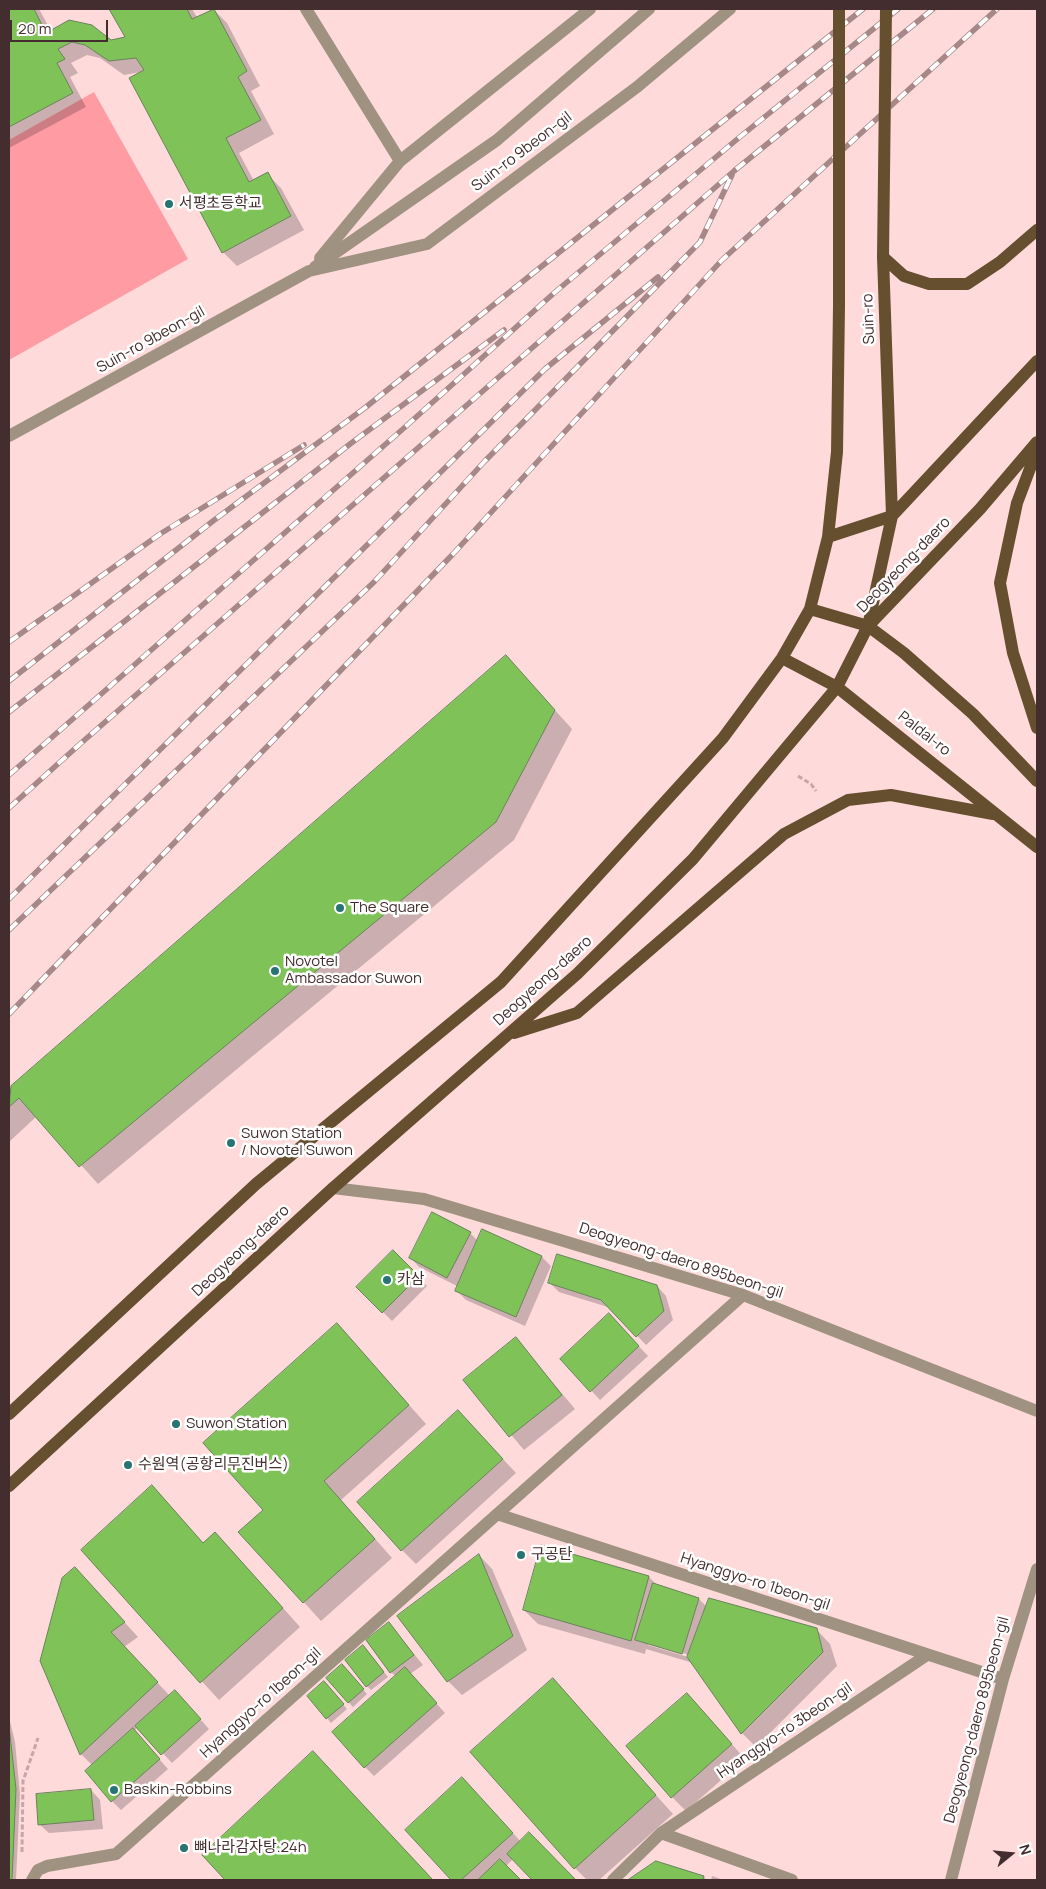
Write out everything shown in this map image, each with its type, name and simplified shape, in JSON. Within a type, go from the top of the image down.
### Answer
[{"type":"main road","name":"Suin-ro","points":[[810,609],[828,537],[837,452],[839,9]]},
{"type":"main road","name":"Suin-ro","points":[[868,626],[892,516],[883,258],[886,9]]},
{"type":"main road","points":[[883,258],[904,276],[929,284],[967,284],[1000,262],[1037,230]]},
{"type":"main road","points":[[828,537],[892,516],[1037,361]]},
{"type":"main road","name":"Deogyeong-daero","points":[[9,1486],[333,1188],[577,974],[693,859],[837,687],[868,626],[980,509],[1037,442]]},
{"type":"main road","points":[[1037,450],[1017,504],[1000,583],[1013,653],[1037,728]]},
{"type":"main road","points":[[810,609],[868,626],[904,653],[973,714],[1037,781]]},
{"type":"main road","name":"Deogyeong-daero","points":[[9,1414],[256,1184],[501,982],[723,738],[782,658],[810,609]]},
{"type":"main road","name":"Paldal-ro","points":[[782,658],[837,687],[948,774],[993,814],[1037,847]]},
{"type":"main road","points":[[508,1035],[576,1013],[784,834],[848,800],[891,795],[993,814]]},
{"type":"street","points":[[306,9],[400,161]]},
{"type":"street","name":"Suin-ro 9beon-gil","points":[[309,271],[400,161],[590,9]]},
{"type":"street","points":[[309,271],[497,140],[649,9]]},
{"type":"street","name":"Suin-ro 9beon-gil","points":[[9,436],[309,271],[426,244],[637,87],[730,9]]},
{"type":"street","name":"Deogyeong-daero 895beon-gil","points":[[333,1188],[424,1198],[744,1295],[1037,1411]]},
{"type":"street","name":"Hyanggyo-ro 1beon-gil","points":[[32,1880],[38,1870],[47,1866],[116,1854],[744,1295]]},
{"type":"street","name":"Hyanggyo-ro 1beon-gil","points":[[497,1514],[927,1655],[1003,1678]]},
{"type":"street","name":"Deogyeong-daero 895beon-gil","points":[[951,1880],[1003,1678],[1037,1569]]},
{"type":"street","name":"Hyanggyo-ro 3beon-gil","points":[[613,1880],[661,1833],[927,1655]]},
{"type":"street","points":[[661,1833],[792,1880]]},
{"type":"path","points":[[798,776],[811,784],[819,795]]},
{"type":"path","points":[[22,1854],[23,1780],[38,1738]]},
{"type":"shaded area","points":[[94,92],[188,259],[9,360],[9,140]]},
{"type":"building","name":"서평초등학교","points":[[9,9],[34,9],[46,33],[69,20],[92,25],[111,40],[125,37],[109,9],[187,9],[192,19],[214,9],[247,71],[238,77],[261,120],[226,138],[249,182],[268,172],[291,216],[222,253],[129,78],[144,70],[136,58],[109,61],[85,45],[72,42],[58,49],[65,59],[57,63],[73,93],[9,127]]},
{"type":"building","name":"Novotel Ambassador Suwon","points":[[506,655],[555,710],[496,822],[79,1167],[19,1098],[9,1107],[11,1086]]},
{"type":"building","points":[[432,1212],[471,1232],[447,1278],[409,1258]]},
{"type":"building","points":[[482,1229],[542,1256],[516,1317],[455,1291]]},
{"type":"building","points":[[393,1250],[419,1276],[382,1313],[356,1287]]},
{"type":"building","points":[[557,1254],[657,1285],[664,1311],[636,1337],[601,1300],[548,1283]]},
{"type":"building","points":[[609,1313],[639,1346],[590,1392],[560,1359]]},
{"type":"building","points":[[337,1323],[409,1405],[324,1481],[375,1539],[303,1603],[238,1532],[263,1510],[203,1443]]},
{"type":"building","points":[[516,1337],[562,1395],[509,1437],[463,1380]]},
{"type":"building","points":[[458,1410],[503,1459],[401,1551],[357,1502]]},
{"type":"building","points":[[152,1485],[203,1543],[215,1532],[283,1608],[200,1683],[81,1550]]},
{"type":"building","points":[[541,1545],[649,1576],[631,1641],[523,1610]]},
{"type":"building","points":[[479,1554],[513,1636],[447,1682],[397,1616]]},
{"type":"building","points":[[75,1567],[125,1622],[111,1632],[158,1682],[80,1755],[40,1661],[62,1578]]},
{"type":"building","points":[[653,1583],[699,1598],[682,1654],[635,1640]]},
{"type":"building","points":[[709,1598],[817,1628],[823,1652],[741,1734],[687,1657]]},
{"type":"building","points":[[389,1622],[414,1655],[390,1673],[366,1640]]},
{"type":"building","points":[[363,1645],[384,1672],[366,1687],[345,1660]]},
{"type":"building","points":[[342,1664],[364,1689],[348,1703],[326,1678]]},
{"type":"building","points":[[405,1667],[437,1703],[364,1768],[332,1732]]},
{"type":"building","points":[[553,1678],[656,1795],[574,1869],[470,1752]]},
{"type":"building","points":[[324,1681],[344,1704],[326,1719],[307,1696]]},
{"type":"building","points":[[175,1690],[201,1719],[161,1755],[135,1726]]},
{"type":"building","points":[[687,1693],[732,1744],[671,1798],[626,1746]]},
{"type":"building","points":[[9,1726],[16,1789],[12,1880],[9,1880]]},
{"type":"building","points":[[133,1728],[160,1759],[111,1802],[85,1771]]},
{"type":"building","points":[[313,1751],[433,1880],[225,1880],[202,1855]]},
{"type":"building","points":[[462,1777],[513,1833],[461,1880],[451,1880],[405,1830]]},
{"type":"building","points":[[91,1789],[94,1820],[38,1825],[36,1794]]},
{"type":"building","points":[[529,1832],[576,1880],[532,1880],[507,1854]]},
{"type":"building","points":[[500,1859],[521,1880],[478,1880]]},
{"type":"building","points":[[656,1861],[704,1876],[703,1880],[628,1880]]},
{"type":"railway","points":[[9,681],[213,521],[366,407],[863,9]]},
{"type":"railway","points":[[9,775],[404,428],[554,293],[741,136],[898,9]]},
{"type":"railway","points":[[9,808],[734,171],[933,9]]},
{"type":"railway","points":[[9,1014],[453,554],[722,260],[997,9]]},
{"type":"railway","points":[[9,930],[374,582],[484,462],[700,242],[732,175]]},
{"type":"railway","points":[[9,899],[545,369],[658,277]]},
{"type":"railway","points":[[9,712],[350,444],[504,330]]},
{"type":"railway","points":[[9,642],[160,534],[304,445]]},
{"type":"place","name":"서평초등학교","points":[[169,204]]},
{"type":"place","name":"The Square","points":[[340,908]]},
{"type":"place","name":"Novotel Ambassador Suwon","points":[[275,971]]},
{"type":"place","name":"Suwon Station / Novotel Suwon","points":[[231,1143]]},
{"type":"place","name":"카삼","points":[[387,1280]]},
{"type":"place","name":"Suwon Station","points":[[176,1424]]},
{"type":"place","name":"수원역(공항리무진버스)","points":[[128,1465]]},
{"type":"place","name":"구공탄","points":[[521,1555]]},
{"type":"place","name":"Baskin-Robbins","points":[[114,1790]]},
{"type":"place","name":"뼈나라감자탕.24h","points":[[184,1848]]}]
